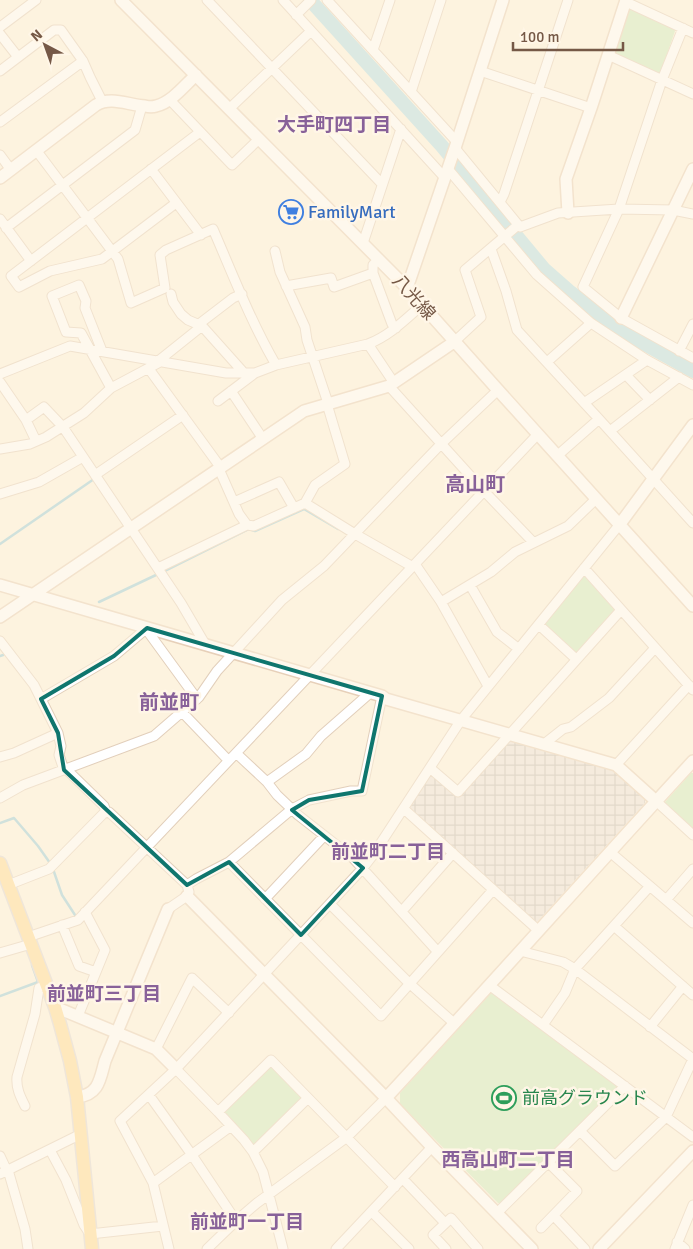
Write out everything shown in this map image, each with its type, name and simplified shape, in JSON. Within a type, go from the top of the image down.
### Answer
[{"type":"main road","points":[[0,863],[55,1007],[70,1061],[77,1097],[92,1249]]},
{"type":"street","points":[[0,27],[36,0]]},
{"type":"street","name":"八光線","points":[[121,0],[407,288],[693,606]]},
{"type":"street","points":[[207,0],[382,184]]},
{"type":"street","points":[[282,0],[297,13],[311,32],[401,130],[506,235],[538,276],[591,323],[647,360],[693,385]]},
{"type":"street","points":[[297,13],[312,0]]},
{"type":"street","points":[[327,0],[411,92],[456,145],[517,226]]},
{"type":"street","points":[[373,50],[390,0]]},
{"type":"street","points":[[411,92],[441,0]]},
{"type":"street","points":[[407,288],[503,0]]},
{"type":"street","points":[[500,202],[568,0]]},
{"type":"street","points":[[568,213],[566,179],[626,1],[693,33]]},
{"type":"street","points":[[683,28],[662,80],[619,209],[583,287],[621,318],[693,358]]},
{"type":"street","points":[[0,71],[54,30],[61,30],[83,61],[102,101]]},
{"type":"street","points":[[229,109],[311,32]]},
{"type":"street","points":[[0,34],[18,58]]},
{"type":"street","points":[[608,55],[693,94]]},
{"type":"street","points":[[0,122],[83,61]]},
{"type":"street","points":[[480,71],[591,108]]},
{"type":"street","points":[[0,178],[102,101],[110,100],[155,107],[170,100],[196,75]]},
{"type":"street","points":[[170,100],[232,165],[259,140]]},
{"type":"street","points":[[6,228],[135,130],[142,106]]},
{"type":"street","points":[[363,243],[401,130]]},
{"type":"street","points":[[176,202],[102,259],[50,271],[19,287],[11,276],[200,132]]},
{"type":"street","points":[[36,150],[118,259],[131,303],[165,288],[160,255],[166,250],[213,229],[276,365]]},
{"type":"street","points":[[0,155],[11,170]]},
{"type":"street","points":[[151,169],[201,235]]},
{"type":"street","points":[[621,318],[693,169]]},
{"type":"street","points":[[0,617],[304,411],[391,384],[454,342],[481,317],[466,270],[517,226],[520,227],[558,213],[619,209],[673,210],[693,214]]},
{"type":"street","points":[[0,220],[31,260]]},
{"type":"street","points":[[491,249],[517,330],[693,522]]},
{"type":"street","points":[[149,369],[220,469],[239,514],[247,524],[254,526],[305,503],[315,485],[345,464],[307,340],[305,327],[280,272],[275,251]]},
{"type":"street","points":[[379,259],[373,265],[372,273],[392,324],[396,328]]},
{"type":"street","points":[[286,286],[331,278],[334,287],[372,273]]},
{"type":"street","points":[[102,352],[85,308],[86,302],[79,285],[52,296],[66,332],[81,333],[111,388]]},
{"type":"street","points":[[172,294],[173,302],[181,314],[188,320],[201,325],[244,373]]},
{"type":"street","points":[[0,448],[30,444],[46,437],[84,413],[111,388],[159,362],[201,325],[234,298],[242,294]]},
{"type":"street","points":[[218,401],[255,373],[276,365],[313,358],[379,340],[422,305]]},
{"type":"street","points":[[547,362],[591,323]]},
{"type":"street","points":[[679,350],[693,324]]},
{"type":"street","points":[[368,344],[391,384],[441,444],[533,542]]},
{"type":"street","points":[[0,364],[3,373],[70,346],[226,374],[255,373]]},
{"type":"street","points":[[584,403],[647,360]]},
{"type":"street","points":[[626,374],[650,400]]},
{"type":"street","points":[[610,431],[679,377]]},
{"type":"street","points":[[0,382],[26,420],[36,441]]},
{"type":"street","points":[[0,798],[23,785],[154,736],[197,699],[217,671],[282,600],[324,566],[441,444],[498,390]]},
{"type":"street","points":[[231,392],[263,439]]},
{"type":"street","points":[[26,420],[44,407],[62,427],[158,568],[205,644]]},
{"type":"street","points":[[95,475],[183,416]]},
{"type":"street","points":[[558,455],[599,419]]},
{"type":"street","points":[[169,1249],[153,1183],[120,1121],[176,1069],[363,868],[404,809],[461,720],[620,524],[693,425]]},
{"type":"street","points":[[0,953],[62,925],[78,920],[538,434]]},
{"type":"street","points":[[0,494],[39,482],[83,457]]},
{"type":"street","points":[[234,502],[279,482],[294,508]]},
{"type":"street","points":[[441,602],[490,572],[515,552],[568,526],[596,499]]},
{"type":"street","points":[[305,503],[355,534],[414,566],[441,602],[488,686]]},
{"type":"street","points":[[158,568],[247,524]]},
{"type":"street","points":[[584,568],[691,688],[616,765]]},
{"type":"street","points":[[0,585],[147,629],[310,674],[382,696],[386,699],[616,765],[693,835]]},
{"type":"street","points":[[470,585],[497,632],[518,649]]},
{"type":"street","points":[[430,768],[458,792],[621,610]]},
{"type":"street","points":[[538,625],[576,659]]},
{"type":"street","points":[[147,629],[197,699]]},
{"type":"street","points":[[41,699],[114,656],[147,629]]},
{"type":"street","points":[[0,641],[34,686],[41,699],[58,733],[61,746],[59,755],[65,769],[104,806],[106,812]]},
{"type":"street","points":[[544,744],[563,729],[571,727],[608,698],[656,648]]},
{"type":"street","points":[[267,782],[306,754],[321,736],[370,693]]},
{"type":"street","points":[[77,1097],[92,1094],[98,1086],[117,1033],[168,909],[187,891],[196,878],[229,862],[292,810],[309,800],[351,791],[362,791],[382,696]]},
{"type":"street","points":[[182,712],[228,760]]},
{"type":"street","points":[[0,757],[14,753],[58,733]]},
{"type":"street","points":[[236,752],[292,810],[353,858],[438,952]]},
{"type":"street","points":[[207,1249],[215,1246],[236,1221],[347,1137],[386,1098],[656,801],[692,764]]},
{"type":"street","points":[[404,809],[539,931]]},
{"type":"street","points":[[8,885],[50,869],[104,812],[110,812],[146,847],[264,975],[386,1098],[531,1249]]},
{"type":"street","points":[[265,899],[324,836]]},
{"type":"street","points":[[610,852],[693,923]]},
{"type":"street","points":[[402,911],[453,853]]},
{"type":"street","points":[[229,862],[380,1016],[493,890]]},
{"type":"street","points":[[666,900],[693,869]]},
{"type":"street","points":[[543,1025],[565,993],[575,969],[650,886]]},
{"type":"street","points":[[330,904],[409,984],[454,1024]]},
{"type":"street","points":[[78,1016],[105,950],[85,912]]},
{"type":"street","points":[[62,925],[79,966],[96,972]]},
{"type":"street","points":[[614,926],[689,989],[650,1028]]},
{"type":"street","points":[[520,951],[563,962],[575,969],[693,1059],[666,1117],[615,1166],[580,1131]]},
{"type":"street","points":[[156,1049],[192,978],[229,1013]]},
{"type":"street","points":[[25,1106],[19,1094],[17,1077],[35,1014],[40,988],[46,985]]},
{"type":"street","points":[[489,985],[693,1137]]},
{"type":"street","points":[[55,1007],[156,1049],[232,1126],[253,1152],[263,1172],[283,1249]]},
{"type":"street","points":[[218,1112],[271,1060],[395,1187]]},
{"type":"street","points":[[497,1213],[625,1086]]},
{"type":"street","points":[[149,1095],[236,1221]]},
{"type":"street","points":[[253,1152],[308,1098]]},
{"type":"street","points":[[153,1183],[232,1126]]},
{"type":"street","points":[[5,1172],[81,1134]]},
{"type":"street","points":[[336,1249],[432,1148]]},
{"type":"street","points":[[50,1150],[66,1180],[84,1225],[90,1234],[163,1226]]},
{"type":"street","points":[[599,1249],[693,1151]]},
{"type":"street","points":[[0,1156],[25,1229],[28,1249]]},
{"type":"street","points":[[541,1228],[578,1192],[548,1162]]},
{"type":"street","points":[[403,1179],[445,1223]]},
{"type":"street","points":[[685,1249],[676,1246],[693,1205]]},
{"type":"street","points":[[372,1212],[404,1247]]},
{"type":"street","points":[[554,1216],[584,1249]]},
{"type":"street","points":[[446,1249],[433,1235],[451,1218],[478,1249]]},
{"type":"highlighted area","points":[[147,628],[382,696],[362,791],[309,800],[292,810],[363,868],[301,935],[229,862],[187,885],[64,770],[58,733],[41,699],[114,656]]},
{"type":"shaded area","points":[[509,740],[611,769],[645,798],[645,803],[537,922],[534,922],[409,809],[409,806],[430,773],[457,795]]},
{"type":"green space","points":[[632,9],[674,28],[675,31],[661,72],[658,74],[616,55],[615,52],[629,10]]},
{"type":"green space","points":[[582,576],[585,576],[615,609],[615,612],[577,653],[574,653],[544,623]]},
{"type":"green space","points":[[693,773],[693,831],[665,805],[665,802]]},
{"type":"green space","name":"前高グラウンド","points":[[491,993],[619,1085],[619,1089],[501,1204],[400,1104],[400,1093]]},
{"type":"green space","points":[[270,1066],[303,1096],[302,1100],[253,1146],[225,1114],[225,1111]]},
{"type":"waterway","points":[[310,0],[441,145],[544,269],[621,331],[693,371]]},
{"type":"waterway","points":[[0,544],[94,479]]},
{"type":"waterway","points":[[165,571],[249,529],[255,531],[304,509],[338,529]]},
{"type":"waterway","points":[[99,602],[156,575]]},
{"type":"waterway","points":[[0,823],[14,818],[50,863]]},
{"type":"waterway","points":[[53,869],[62,895],[75,915]]},
{"type":"waterway","points":[[0,996],[38,982],[32,965]]},
{"type":"place","name":"FamilyMart","points":[[291,212]]},
{"type":"place","name":"前高グラウンド","points":[[504,1098]]},
{"type":"district","name":"大手町四丁目","points":[[334,125]]},
{"type":"district","name":"高山町","points":[[475,484]]},
{"type":"district","name":"前並町","points":[[169,702]]},
{"type":"district","name":"前並町二丁目","points":[[388,852]]},
{"type":"district","name":"前並町三丁目","points":[[104,994]]},
{"type":"district","name":"西高山町二丁目","points":[[508,1160]]},
{"type":"district","name":"前並町一丁目","points":[[247,1222]]}]
